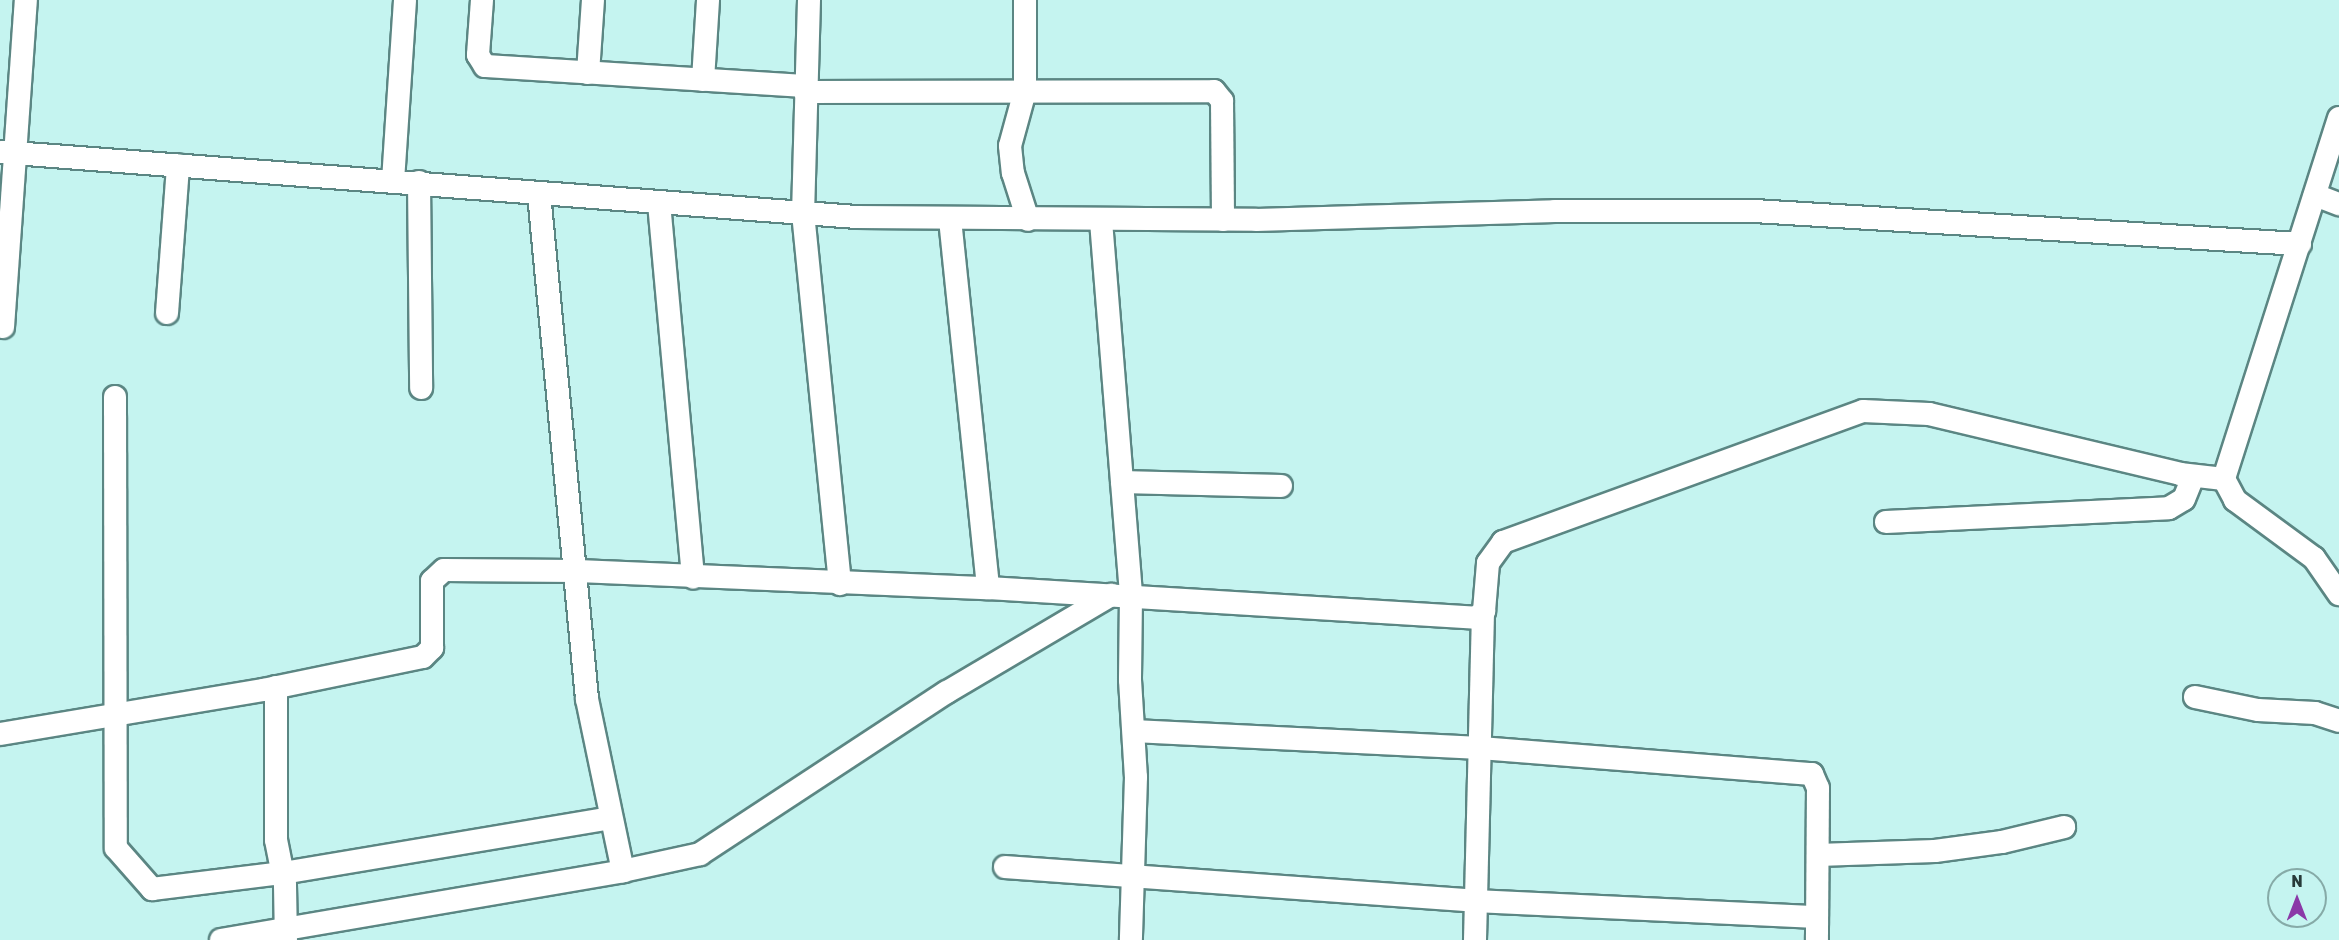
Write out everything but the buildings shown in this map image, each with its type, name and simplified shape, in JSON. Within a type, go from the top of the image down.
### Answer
[{"type":"street","points":[[3,327],[9,153],[26,0]]},
{"type":"street","points":[[393,181],[405,0]]},
{"type":"street","points":[[482,0],[478,55],[484,66],[805,89],[1208,90],[1221,95],[1223,220]]},
{"type":"street","points":[[588,73],[593,0]]},
{"type":"street","points":[[703,80],[708,0]]},
{"type":"street","points":[[809,0],[802,213],[840,584]]},
{"type":"street","points":[[1026,0],[1026,91],[1012,134],[1011,157],[1028,220]]},
{"type":"street","points":[[2339,118],[2224,479],[2235,500],[2314,558],[2339,594]]},
{"type":"street","points":[[9,153],[419,182],[659,204],[950,219],[1223,220],[1555,211],[1754,211],[2300,244]]},
{"type":"street","points":[[167,313],[178,165]]},
{"type":"street","points":[[419,182],[421,388]]},
{"type":"street","points":[[2318,185],[2339,204]]},
{"type":"street","points":[[539,194],[588,699],[610,818],[623,871]]},
{"type":"street","points":[[659,204],[693,577]]},
{"type":"street","points":[[950,219],[988,588]]},
{"type":"street","points":[[1101,220],[1122,482],[1121,596],[1134,731],[1131,940]]},
{"type":"street","points":[[114,397],[113,714],[116,848],[152,889],[283,873],[610,818]]},
{"type":"street","points":[[1475,940],[1483,615],[1488,563],[1503,542],[1863,411],[1929,414],[2193,477],[2224,479]]},
{"type":"street","points":[[1886,522],[2169,508],[2184,499],[2193,477]]},
{"type":"street","points":[[1122,482],[1281,486]]},
{"type":"street","points":[[0,734],[276,687],[414,660],[430,653],[430,592],[437,574],[444,570],[577,571],[840,584],[988,588],[1468,618],[1483,615]]},
{"type":"street","points":[[228,940],[286,934],[689,858],[717,845],[947,692],[1121,596]]},
{"type":"street","points":[[276,687],[276,840],[283,873],[286,934]]},
{"type":"street","points":[[2195,697],[2258,710],[2315,713],[2339,720]]},
{"type":"street","points":[[1134,731],[1480,748],[1812,774],[1818,788],[1817,940]]},
{"type":"street","points":[[1818,855],[1935,851],[2002,842],[2064,827]]},
{"type":"street","points":[[1005,867],[1475,901],[1817,917]]}]
